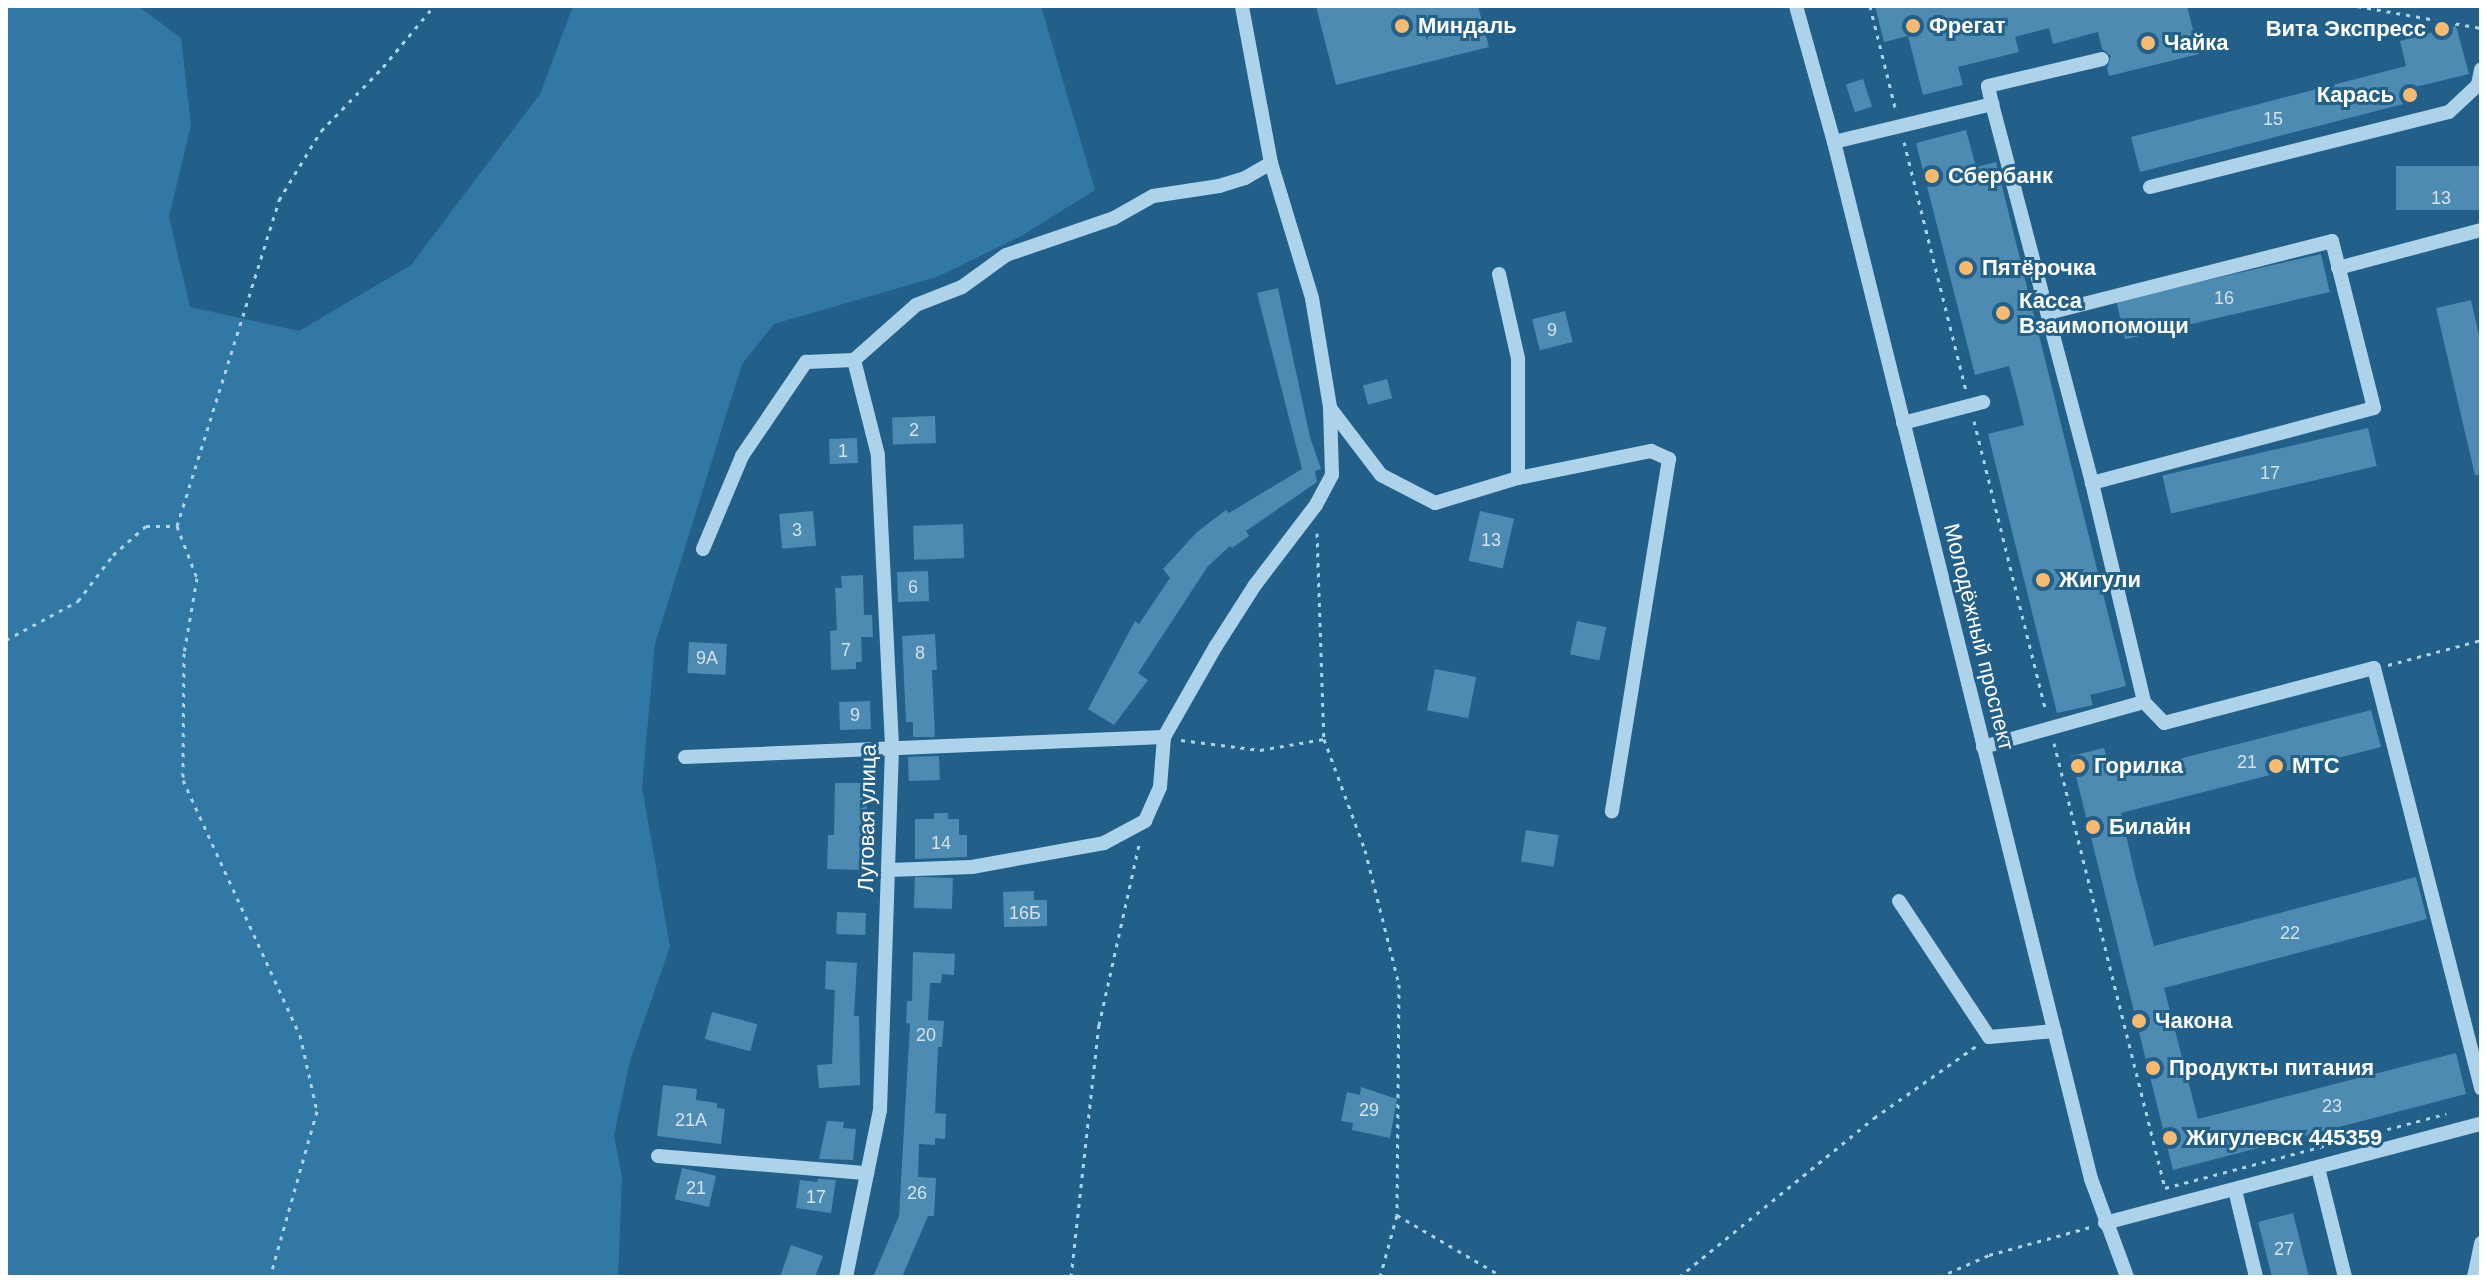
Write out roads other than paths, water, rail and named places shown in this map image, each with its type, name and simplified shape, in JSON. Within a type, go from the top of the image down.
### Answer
[{"type":"street","points":[[889,870],[972,867],[1104,843],[1145,821],[1160,787],[1164,737],[1255,585],[1316,505],[1332,475],[1330,407],[1312,298],[1271,163],[1242,6]]},
{"type":"street","name":"Молодёжный проспект","points":[[1796,6],[1834,142],[2091,1179],[2127,1277]]},
{"type":"street","points":[[2102,59],[1988,86],[2092,483],[2144,702],[2164,723],[2374,668],[2481,1089]]},
{"type":"street","points":[[2150,187],[2449,112],[2478,85],[2481,69]]},
{"type":"street","points":[[1834,142],[1992,104]]},
{"type":"street","points":[[703,549],[742,456],[806,362],[854,360],[916,305],[962,287],[1006,255],[1114,218],[1153,196],[1219,186],[1271,163]]},
{"type":"street","points":[[2338,268],[2481,230]]},
{"type":"street","points":[[2048,313],[2332,241],[2374,408],[2092,483]]},
{"type":"street","points":[[1499,274],[1518,358],[1518,478]]},
{"type":"street","name":"Луговая улица","points":[[846,1277],[880,1110],[892,746],[878,455],[854,360]]},
{"type":"street","points":[[1903,423],[1983,402]]},
{"type":"street","points":[[1330,407],[1381,475],[1435,503],[1518,478],[1651,451],[1669,459],[1612,811]]},
{"type":"street","points":[[1983,747],[2144,702]]},
{"type":"street","points":[[685,757],[1164,737]]},
{"type":"street","points":[[1899,901],[1989,1037],[2055,1031]]},
{"type":"street","points":[[2105,1223],[2481,1124]]},
{"type":"street","points":[[658,1156],[867,1173]]},
{"type":"street","points":[[2318,1168],[2345,1277]]},
{"type":"street","points":[[2235,1190],[2256,1277]]},
{"type":"street","points":[[2474,1277],[2481,1243]]},
{"type":"place","name":"Миндаль","points":[[1402,26]]},
{"type":"place","name":"Фрегат","points":[[1913,26]]},
{"type":"place","name":"Вита Экспресс","points":[[2442,29]]},
{"type":"place","name":"Чайка","points":[[2148,43]]},
{"type":"place","name":"Карась","points":[[2410,95]]},
{"type":"place","name":"Сбербанк","points":[[1932,176]]},
{"type":"place","name":"Пятёрочка","points":[[1966,268]]},
{"type":"place","name":"Касса Взаимопомощи","points":[[2003,313]]},
{"type":"place","name":"Жигули","points":[[2043,580]]},
{"type":"place","name":"Горилка","points":[[2078,766]]},
{"type":"place","name":"МТС","points":[[2276,766]]},
{"type":"place","name":"Билайн","points":[[2093,827]]},
{"type":"place","name":"Чакона","points":[[2139,1021]]},
{"type":"place","name":"Продукты питания","points":[[2153,1068]]},
{"type":"place","name":"Жигулевск 445359","points":[[2170,1138]]}]
